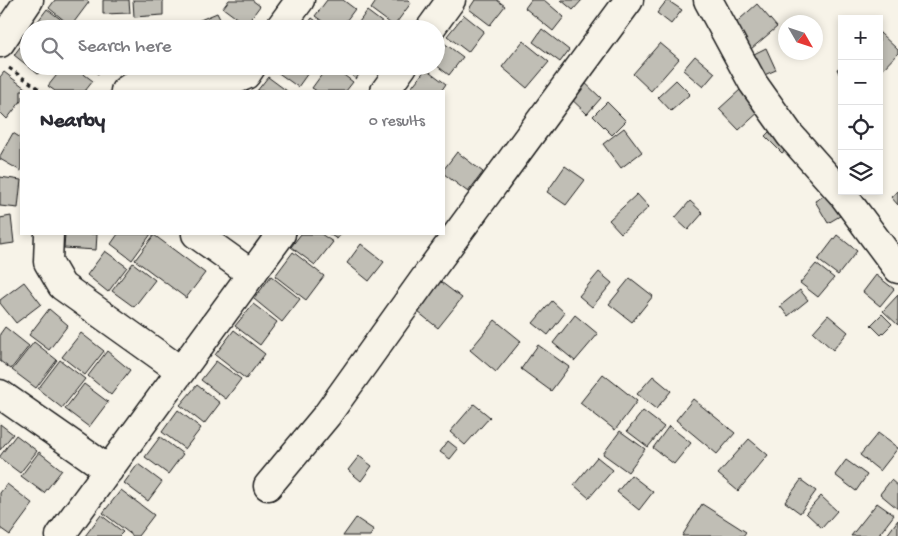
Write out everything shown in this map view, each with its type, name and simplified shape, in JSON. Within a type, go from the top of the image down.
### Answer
[{"type":"street","points":[[4,55],[29,0]]},
{"type":"street","points":[[286,20],[300,0]]},
{"type":"street","points":[[437,20],[451,0]]},
{"type":"street","points":[[268,486],[327,415],[430,270],[629,0]]},
{"type":"street","points":[[708,0],[753,83],[790,135],[843,195],[898,269]]},
{"type":"street","points":[[126,90],[140,81],[222,85],[246,75]]},
{"type":"street","points":[[386,90],[397,75]]},
{"type":"street","points":[[49,235],[48,262],[62,286],[181,370]]},
{"type":"street","points":[[197,235],[252,274]]},
{"type":"street","points":[[60,536],[280,235]]},
{"type":"street","points":[[0,394],[109,470]]},
{"type":"path","points":[[4,55],[20,70]]},
{"type":"path","points":[[25,75],[41,90]]},
{"type":"building","points":[[55,0],[86,0],[89,2],[76,20],[64,20],[49,8]]},
{"type":"building","points":[[103,0],[129,0],[130,13],[103,14]]},
{"type":"building","points":[[133,0],[163,0],[163,15],[134,17]]},
{"type":"building","points":[[229,0],[252,0],[260,6],[250,20],[239,20],[223,8]]},
{"type":"building","points":[[327,0],[343,0],[355,9],[347,20],[321,20],[315,16]]},
{"type":"building","points":[[377,0],[408,0],[411,3],[398,20],[386,20],[371,9]]},
{"type":"building","points":[[475,0],[497,0],[505,6],[490,25],[469,9]]},
{"type":"building","points":[[531,0],[544,0],[564,17],[553,31],[525,8]]},
{"type":"building","points":[[561,0],[582,0],[573,10]]},
{"type":"building","points":[[667,0],[682,10],[671,24],[657,13]]},
{"type":"building","points":[[757,4],[777,27],[751,49],[732,26]]},
{"type":"building","points":[[47,9],[62,20],[39,20]]},
{"type":"building","points":[[367,11],[379,20],[360,20]]},
{"type":"building","points":[[217,13],[220,20],[200,20]]},
{"type":"building","points":[[464,15],[484,31],[468,52],[447,36]]},
{"type":"building","points":[[542,29],[569,50],[560,62],[533,42]]},
{"type":"building","points":[[883,36],[898,50],[898,53],[883,69]]},
{"type":"building","points":[[523,41],[549,62],[527,88],[502,67]]},
{"type":"building","points":[[660,43],[679,59],[651,91],[633,74]]},
{"type":"building","points":[[445,44],[463,57],[449,75],[445,72]]},
{"type":"building","points":[[20,47],[20,60],[14,55]]},
{"type":"building","points":[[766,48],[776,70],[762,76],[752,55]]},
{"type":"building","points":[[695,56],[715,73],[703,87],[683,70]]},
{"type":"building","points":[[4,72],[28,90],[20,90],[20,102],[7,119],[0,112],[0,77]]},
{"type":"building","points":[[57,75],[85,75],[93,81],[86,90],[54,90],[48,86]]},
{"type":"building","points":[[281,75],[307,75],[298,87]]},
{"type":"building","points":[[321,75],[344,75],[353,82],[347,90],[315,90],[312,88]]},
{"type":"building","points":[[421,75],[434,75],[446,84],[442,90],[414,90],[411,88]]},
{"type":"building","points":[[268,77],[286,90],[258,90]]},
{"type":"building","points":[[580,78],[601,98],[587,114],[566,94]]},
{"type":"building","points":[[676,80],[690,94],[671,111],[658,97]]},
{"type":"building","points":[[741,89],[761,110],[739,130],[719,109]]},
{"type":"building","points":[[607,102],[626,121],[612,135],[593,116]]},
{"type":"building","points":[[775,126],[792,145],[782,153],[765,136]]},
{"type":"building","points":[[624,128],[642,152],[621,168],[603,144]]},
{"type":"building","points":[[13,133],[20,137],[20,170],[0,159]]},
{"type":"building","points":[[457,152],[483,172],[468,192],[445,175],[445,168]]},
{"type":"building","points":[[565,166],[585,180],[566,205],[547,192]]},
{"type":"building","points":[[0,177],[20,180],[18,208],[0,206]]},
{"type":"building","points":[[832,191],[845,213],[828,223],[815,201]]},
{"type":"building","points":[[898,191],[898,205],[891,197]]},
{"type":"building","points":[[637,194],[649,207],[621,233],[609,220]]},
{"type":"building","points":[[690,201],[703,213],[688,230],[675,218]]},
{"type":"building","points":[[11,216],[14,243],[0,245],[0,218]]},
{"type":"building","points":[[65,235],[97,235],[96,250],[64,248]]},
{"type":"building","points":[[117,235],[150,235],[132,260],[111,244]]},
{"type":"building","points":[[154,235],[205,273],[186,298],[135,260]]},
{"type":"building","points":[[300,235],[322,235],[333,242],[315,265],[291,247]]},
{"type":"building","points":[[331,235],[340,235],[337,239]]},
{"type":"building","points":[[837,235],[857,251],[838,275],[818,260]]},
{"type":"building","points":[[361,244],[384,262],[369,281],[347,263]]},
{"type":"building","points":[[105,251],[127,267],[108,292],[87,275]]},
{"type":"building","points":[[293,252],[324,276],[306,300],[275,276]]},
{"type":"building","points":[[133,263],[155,280],[134,307],[112,291]]},
{"type":"building","points":[[816,264],[834,278],[818,297],[800,283]]},
{"type":"building","points":[[599,272],[612,283],[592,307],[579,296]]},
{"type":"building","points":[[876,275],[894,289],[880,306],[863,292]]},
{"type":"building","points":[[271,276],[300,299],[282,322],[254,299]]},
{"type":"building","points":[[630,278],[653,296],[632,322],[609,304]]},
{"type":"building","points":[[437,279],[462,298],[438,328],[413,308]]},
{"type":"building","points":[[24,282],[41,304],[16,323],[0,303],[0,300]]},
{"type":"building","points":[[800,290],[808,300],[788,316],[780,306]]},
{"type":"building","points":[[898,295],[898,325],[883,311]]},
{"type":"building","points":[[552,301],[565,313],[548,335],[533,323]]},
{"type":"building","points":[[253,304],[277,322],[260,345],[235,326]]},
{"type":"building","points":[[49,309],[68,325],[49,350],[29,335]]},
{"type":"building","points":[[882,314],[892,324],[881,335],[871,325]]},
{"type":"building","points":[[575,315],[598,334],[575,361],[553,343]]},
{"type":"building","points":[[828,315],[848,332],[833,350],[813,332]]},
{"type":"building","points":[[495,320],[521,341],[496,372],[470,350]]},
{"type":"building","points":[[5,327],[29,346],[11,369],[0,361],[0,334]]},
{"type":"building","points":[[234,330],[265,354],[246,379],[215,355]]},
{"type":"building","points":[[81,333],[104,351],[85,375],[62,357]]},
{"type":"building","points":[[34,342],[57,360],[36,388],[12,370]]},
{"type":"building","points":[[538,345],[569,367],[551,391],[521,369]]},
{"type":"building","points":[[107,351],[130,370],[111,395],[88,376]]},
{"type":"building","points":[[60,360],[85,379],[62,408],[38,389]]},
{"type":"building","points":[[216,361],[241,379],[226,399],[201,380]]},
{"type":"building","points":[[603,374],[637,401],[615,430],[580,403]]},
{"type":"building","points":[[653,376],[671,391],[656,409],[637,394]]},
{"type":"building","points":[[84,384],[108,402],[89,427],[65,409]]},
{"type":"building","points":[[197,385],[220,403],[204,424],[180,405]]},
{"type":"building","points":[[693,399],[735,433],[717,454],[676,420]]},
{"type":"building","points":[[474,404],[490,417],[465,445],[450,432]]},
{"type":"building","points":[[178,410],[201,428],[185,449],[162,432]]},
{"type":"building","points":[[643,411],[664,427],[648,447],[627,431]]},
{"type":"building","points":[[0,424],[13,434],[0,450]]},
{"type":"building","points":[[669,426],[691,443],[674,464],[653,448]]},
{"type":"building","points":[[620,431],[645,449],[628,472],[603,454]]},
{"type":"building","points":[[878,433],[898,448],[880,471],[860,455]]},
{"type":"building","points":[[16,435],[37,451],[20,473],[0,458]]},
{"type":"building","points":[[160,437],[183,454],[168,474],[145,457]]},
{"type":"building","points":[[749,439],[768,455],[738,491],[718,474]]},
{"type":"building","points":[[448,441],[458,449],[450,459],[440,452]]},
{"type":"building","points":[[39,452],[62,470],[44,493],[21,476]]},
{"type":"building","points":[[359,456],[372,466],[361,481],[348,470]]},
{"type":"building","points":[[597,457],[613,470],[589,498],[574,485]]},
{"type":"building","points":[[846,460],[867,475],[856,491],[835,475]]},
{"type":"building","points":[[138,464],[162,482],[148,501],[124,483]]},
{"type":"building","points":[[631,475],[653,492],[639,510],[617,492]]},
{"type":"building","points":[[801,480],[816,491],[800,513],[785,502]]},
{"type":"building","points":[[891,480],[898,486],[898,509],[880,494]]},
{"type":"building","points":[[7,484],[33,504],[10,535],[0,528],[0,493]]},
{"type":"building","points":[[121,490],[154,515],[138,536],[133,536],[103,513]]},
{"type":"building","points":[[821,496],[837,511],[822,528],[806,513]]},
{"type":"building","points":[[877,503],[894,515],[878,536],[851,536]]},
{"type":"building","points":[[702,504],[746,532],[743,536],[682,536]]},
{"type":"building","points":[[101,515],[123,532],[119,536],[85,536]]},
{"type":"building","points":[[356,518],[374,530],[370,536],[343,536]]},
{"type":"building","points":[[898,520],[898,536],[888,536],[887,535]]}]
